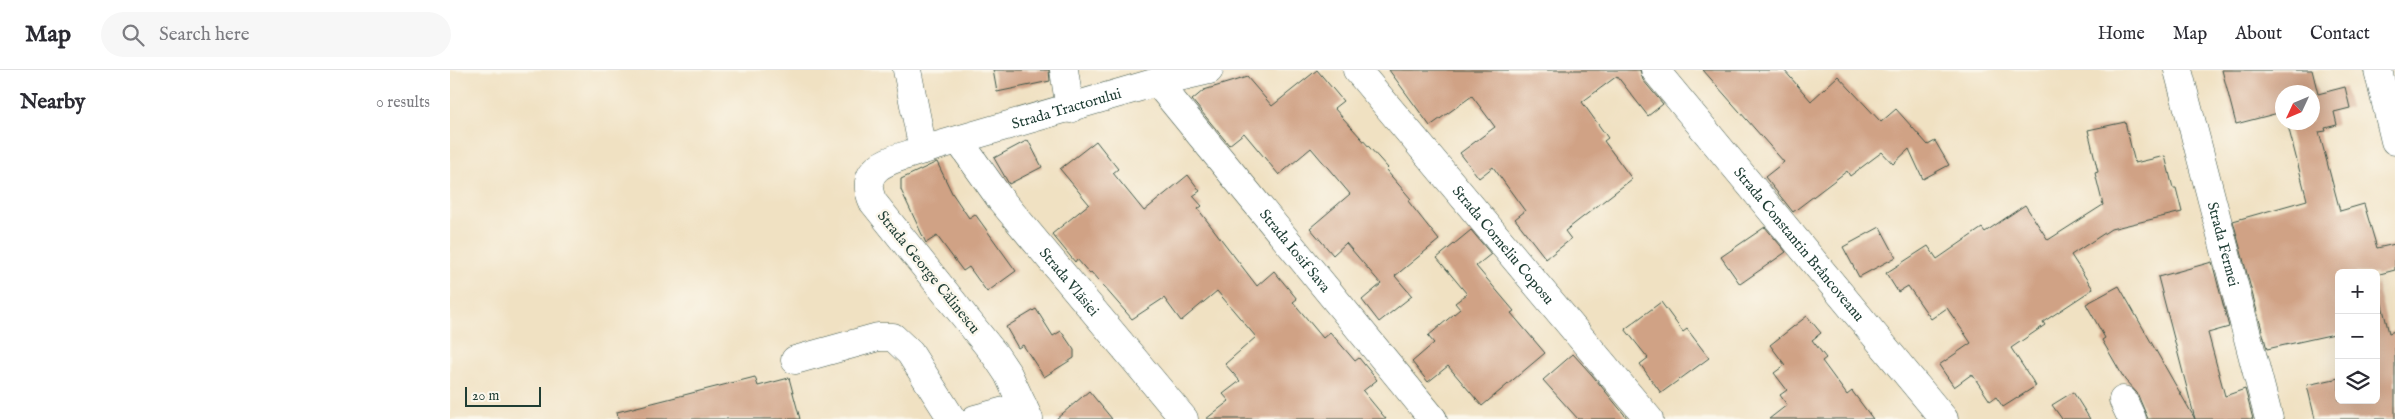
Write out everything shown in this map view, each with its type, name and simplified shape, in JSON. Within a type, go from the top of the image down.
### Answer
[{"type":"street","points":[[906,70],[923,150]]},
{"type":"street","points":[[1064,70],[1070,109]]},
{"type":"street","name":"Strada Tractorului","points":[[923,150],[1070,109],[1148,80],[1209,70]]},
{"type":"street","name":"Strada Corneliu Coposu","points":[[1357,70],[1649,419]]},
{"type":"street","name":"Strada Constantin Brâncoveanu","points":[[1656,70],[1944,419]]},
{"type":"street","name":"Strada Fermei","points":[[2178,70],[2269,419]]},
{"type":"street","points":[[2378,70],[2395,141]]},
{"type":"street","name":"Strada Iosif Sava","points":[[1148,80],[1433,419]]},
{"type":"street","name":"Strada Vlăsiei","points":[[959,141],[1001,200],[1184,419]]},
{"type":"street","name":"Strada George Călinescu","points":[[923,150],[876,168],[868,178],[868,190],[886,219],[996,356],[1008,374],[1026,413]]},
{"type":"street","points":[[795,360],[878,337],[893,337],[910,353],[952,419]]},
{"type":"street","points":[[975,419],[1026,413]]},
{"type":"building","points":[[993,70],[1049,70],[1050,81],[997,92]]},
{"type":"building","points":[[1317,70],[1343,101],[1334,108],[1388,168],[1386,170],[1411,199],[1408,201],[1439,240],[1395,276],[1412,296],[1379,322],[1362,300],[1381,284],[1346,243],[1333,255],[1310,228],[1350,194],[1311,148],[1279,175],[1244,133],[1229,145],[1192,100],[1204,90],[1247,77],[1272,106]]},
{"type":"building","points":[[1389,70],[1640,70],[1643,80],[1663,104],[1648,116],[1617,76],[1582,102],[1608,138],[1604,141],[1632,179],[1565,231],[1571,239],[1546,259],[1515,219],[1525,211],[1493,167],[1479,178],[1460,153],[1495,127],[1472,96],[1430,126]]},
{"type":"building","points":[[1703,70],[1784,70],[1811,101],[1838,76],[1881,122],[1896,109],[1928,145],[1935,141],[1949,165],[1923,179],[1909,149],[1893,164],[1882,152],[1850,176],[1847,171],[1793,212],[1765,177],[1784,162]]},
{"type":"building","points":[[2222,70],[2312,70],[2316,85],[2275,85],[2275,114],[2236,124]]},
{"type":"building","points":[[2345,87],[2350,108],[2334,112],[2337,125],[2325,128],[2326,131],[2319,132],[2340,211],[2364,204],[2377,248],[2395,244],[2395,270],[2380,274],[2380,269],[2335,269],[2335,334],[2267,349],[2233,221],[2307,200],[2289,130],[2320,130],[2320,93]]},
{"type":"building","points":[[2125,122],[2135,163],[2165,156],[2173,188],[2176,188],[2182,212],[2111,229],[2071,255],[2093,289],[2043,322],[2045,325],[2011,348],[2036,386],[2003,407],[1996,397],[1990,401],[1972,374],[1954,387],[1939,365],[1971,343],[1947,308],[1931,319],[1908,286],[1898,292],[1886,273],[1928,246],[1937,259],[1982,228],[1985,232],[2025,205],[2048,240],[2103,205],[2095,173],[2098,172],[2088,130]]},
{"type":"building","points":[[1028,140],[1042,167],[1009,184],[994,158]]},
{"type":"building","points":[[1096,141],[1118,169],[1113,173],[1144,211],[1188,175],[1200,191],[1193,196],[1202,206],[1198,209],[1257,286],[1274,271],[1297,299],[1293,302],[1323,338],[1330,332],[1355,361],[1359,358],[1377,380],[1363,391],[1386,419],[1206,419],[1229,401],[1223,394],[1240,381],[1225,364],[1256,337],[1217,291],[1181,321],[1164,298],[1132,319],[1091,272],[1090,274],[1077,259],[1075,262],[1052,234],[1089,204],[1060,169]]},
{"type":"building","points":[[937,162],[952,193],[969,218],[975,214],[1016,271],[987,292],[969,267],[963,271],[937,236],[926,243],[901,190],[901,179]]},
{"type":"building","points":[[1765,227],[1786,252],[1740,284],[1721,257]]},
{"type":"building","points":[[1880,227],[1896,257],[1859,277],[1843,247]]},
{"type":"building","points":[[1471,230],[1491,254],[1476,266],[1514,311],[1511,313],[1545,353],[1482,406],[1448,366],[1428,382],[1412,362],[1434,343],[1428,336],[1460,309],[1455,303],[1467,294],[1437,258]]},
{"type":"building","points":[[2212,262],[2229,327],[2208,333],[2225,396],[2245,389],[2253,419],[2195,419],[2158,277]]},
{"type":"building","points":[[2119,286],[2195,419],[2148,419],[2137,393],[2125,380],[2102,340],[2105,338],[2086,304]]},
{"type":"building","points":[[2380,297],[2389,333],[2395,331],[2395,419],[2315,419],[2307,385],[2335,379],[2335,404],[2380,404]]},
{"type":"building","points":[[1661,302],[1683,332],[1687,329],[1709,358],[1661,393],[1640,364],[1648,358],[1625,329]]},
{"type":"building","points":[[1036,309],[1053,336],[1061,331],[1074,350],[1074,358],[1044,377],[1023,345],[1018,348],[1006,327]]},
{"type":"building","points":[[1807,316],[1821,333],[1812,340],[1826,358],[1822,361],[1847,395],[1852,391],[1873,419],[1769,419],[1787,405],[1780,395],[1787,390],[1774,373],[1785,365],[1770,345]]},
{"type":"building","points":[[1573,354],[1628,419],[1578,419],[1543,380]]},
{"type":"building","points":[[755,377],[758,386],[789,378],[800,419],[618,419],[617,412]]},
{"type":"building","points":[[1089,391],[1112,419],[1056,419]]},
{"type":"building","points":[[2073,392],[2090,419],[2062,419],[2052,405]]}]
